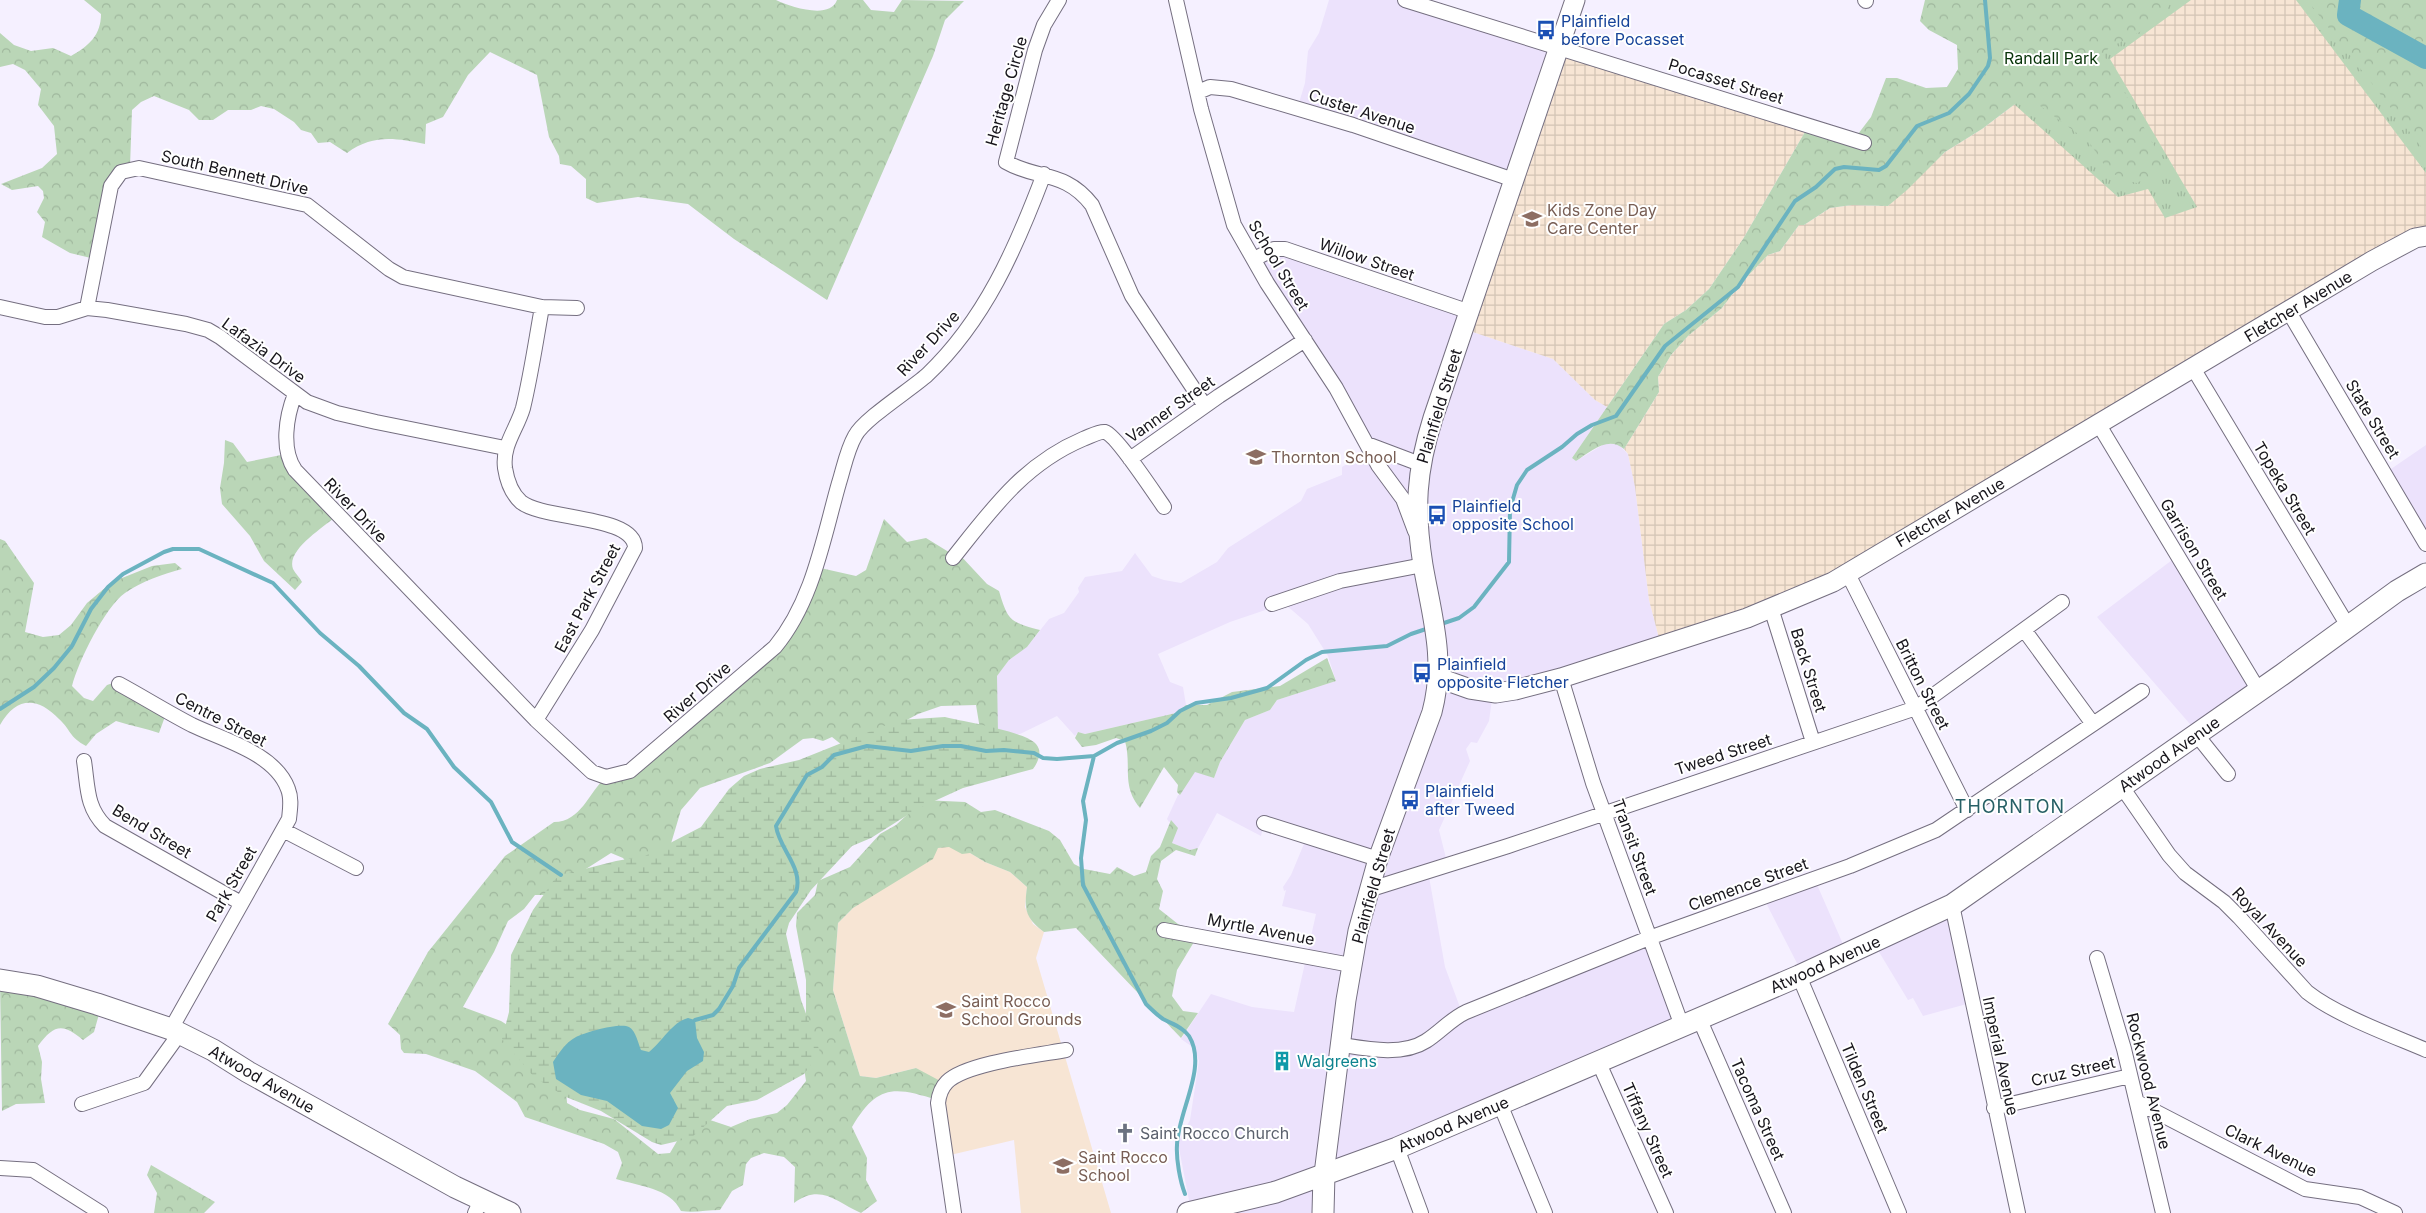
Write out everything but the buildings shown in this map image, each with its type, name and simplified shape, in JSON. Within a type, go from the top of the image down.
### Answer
[{"type":"main road","name":"Plainfield Street","points":[[1324,1174],[1352,964],[1368,890],[1432,712],[1439,678],[1438,647],[1420,543],[1417,500],[1420,464],[1575,0]]},
{"type":"main road","name":"Fletcher Avenue","points":[[1439,678],[1470,689],[1496,693],[1561,678],[1771,608],[1848,574],[2372,262],[2415,238],[2426,236]]},
{"type":"main road","name":"Atwood Avenue","points":[[2397,591],[2426,559]]},
{"type":"main road","name":"Atwood Avenue","points":[[1188,1213],[1276,1192],[1397,1148],[1799,976],[1952,906],[2259,691],[2397,591],[2426,574]]},
{"type":"main road","name":"Atwood Avenue","points":[[0,980],[37,986],[130,1013],[175,1031],[478,1207],[510,1213]]},
{"type":"main road","points":[[1323,1213],[1324,1174]]},
{"type":"street","name":"Heritage Circle","points":[[1059,0],[1044,24],[1035,50],[1005,158],[1009,164],[1044,174],[1074,187],[1092,205],[1132,296],[1205,406]]},
{"type":"street","name":"School Street","points":[[1176,0],[1198,92],[1234,225],[1336,388],[1378,465],[1403,499],[1420,543]]},
{"type":"street","name":"Pocasset Street","points":[[1405,0],[1864,143]]},
{"type":"street","name":"Custer Avenue","points":[[1198,92],[1210,87],[1231,89],[1353,125],[1514,180]]},
{"type":"street","name":"South Bennett Drive","points":[[87,308],[111,186],[121,172],[139,168],[307,205],[389,269],[403,277],[542,307],[577,308]]},
{"type":"street","name":"River Drive","points":[[295,394],[286,442],[288,460],[295,470],[536,720],[586,768],[606,777],[616,776],[630,771],[775,647],[797,615],[805,598],[856,434],[926,375],[952,348],[976,317],[1010,258],[1044,174]]},
{"type":"street","name":"Willow Street","points":[[1254,259],[1274,249],[1285,249],[1470,312]]},
{"type":"street","name":"Lafazia Drive","points":[[0,307],[44,317],[58,317],[87,308],[186,324],[208,330],[246,354],[306,402],[337,413],[505,448]]},
{"type":"street","name":"East Park Street","points":[[536,720],[592,630],[635,548],[635,542],[629,534],[612,525],[534,509],[522,502],[512,491],[508,481],[504,458],[505,448],[523,407],[542,307]]},
{"type":"street","name":"State Street","points":[[2289,312],[2426,544]]},
{"type":"street","name":"Vanner Street","points":[[954,558],[1012,485],[1036,466],[1068,445],[1105,432],[1130,459],[1205,406],[1305,340]]},
{"type":"street","name":"Topeka Street","points":[[2193,368],[2348,626]]},
{"type":"street","name":"Garrison Street","points":[[2099,425],[2259,691]]},
{"type":"street","points":[[1367,444],[1420,464]]},
{"type":"street","points":[[1130,459],[1164,507]]},
{"type":"street","points":[[1272,604],[1340,581],[1423,565]]},
{"type":"street","name":"Britton Street","points":[[1848,574],[1967,810]]},
{"type":"street","name":"Tweed Street","points":[[1368,890],[1604,814],[1916,708],[2025,631],[2062,602]]},
{"type":"street","name":"Back Street","points":[[1771,608],[1813,742]]},
{"type":"street","points":[[2025,631],[2092,724]]},
{"type":"street","name":"Transit Street","points":[[1561,678],[1604,814],[1649,938],[1690,1022]]},
{"type":"street","name":"Centre Street","points":[[118,684],[192,725],[261,757],[279,775],[288,788],[291,803],[289,819],[283,830]]},
{"type":"street","name":"Clemence Street","points":[[1342,1045],[1372,1050],[1413,1048],[1424,1043],[1456,1016],[1649,938],[1850,866],[1936,830],[2142,691]]},
{"type":"street","points":[[2196,734],[2228,774]]},
{"type":"street","name":"Bend Street","points":[[84,761],[91,805],[97,819],[105,826],[241,903]]},
{"type":"street","name":"Royal Avenue","points":[[2122,787],[2185,873],[2234,912],[2308,992],[2346,1015],[2426,1050]]},
{"type":"street","points":[[1264,823],[1378,859]]},
{"type":"street","points":[[283,830],[356,868]]},
{"type":"street","name":"Park Street","points":[[82,1104],[144,1083],[175,1031],[241,903],[283,830]]},
{"type":"street","name":"Imperial Avenue","points":[[1952,906],[2018,1213]]},
{"type":"street","name":"Myrtle Avenue","points":[[1164,930],[1352,964]]},
{"type":"street","name":"Rockwood Avenue","points":[[2097,958],[2124,1049],[2163,1213]]},
{"type":"street","name":"Tilden Street","points":[[1799,976],[1899,1213]]},
{"type":"street","name":"Tacoma Street","points":[[1690,1022],[1784,1213]]},
{"type":"street","points":[[954,1213],[938,1103],[940,1090],[955,1075],[981,1066],[1066,1050]]},
{"type":"street","name":"Tiffany Street","points":[[1598,1061],[1666,1213]]},
{"type":"street","name":"Cruz Street","points":[[1994,1108],[2130,1076]]},
{"type":"street","name":"Clark Avenue","points":[[2137,1102],[2305,1189],[2360,1197],[2395,1213]]},
{"type":"street","points":[[1500,1104],[1545,1213]]},
{"type":"street","points":[[1397,1148],[1421,1213]]},
{"type":"street","points":[[0,1168],[33,1170],[101,1213]]},
{"type":"shaded area","points":[[1329,0],[1407,0],[1550,46],[1512,179],[1298,106],[1305,83],[1308,51],[1319,33]]},
{"type":"shaded area","points":[[2172,0],[2307,0],[2426,153],[2426,235],[1832,582],[1660,642],[1649,600],[1635,487],[1628,454],[1624,449],[1659,392],[1658,377],[1671,355],[1688,336],[1722,308],[1740,284],[1768,255],[1780,251],[1799,225],[1804,225],[1830,208],[1852,205],[1888,206],[1945,152],[1982,129],[2019,101],[2103,54]]},
{"type":"shaded area","points":[[1558,47],[1809,125],[1743,239],[1709,289],[1686,310],[1664,324],[1607,407],[1595,400],[1553,359],[1464,329]]},
{"type":"shaded area","points":[[1271,249],[1464,308],[1464,329],[1553,359],[1595,400],[1607,407],[1572,458],[1576,461],[1606,443],[1618,444],[1628,454],[1635,487],[1649,600],[1660,642],[1493,692],[1489,721],[1477,743],[1471,742],[1466,749],[1470,761],[1439,830],[1447,862],[1428,871],[1445,967],[1461,1010],[1648,943],[1681,1022],[1325,1176],[1322,1213],[1182,1213],[1191,1211],[1178,1143],[1190,1120],[1199,1061],[1194,1048],[1181,1039],[1211,994],[1252,1007],[1294,1012],[1316,914],[1282,906],[1286,890],[1284,891],[1283,887],[1291,875],[1306,839],[1264,823],[1261,836],[1217,813],[1198,848],[1190,850],[1172,843],[1171,821],[1169,822],[1167,819],[1178,795],[1180,795],[1195,771],[1214,778],[1220,762],[1245,720],[1270,710],[1277,700],[1336,681],[1328,656],[1308,624],[1286,605],[1277,606],[1230,622],[1158,654],[1170,682],[1183,687],[1186,705],[1176,713],[1085,734],[1078,732],[1075,736],[1057,716],[1020,734],[997,737],[997,676],[1009,660],[1027,647],[1049,619],[1064,613],[1079,592],[1078,588],[1085,577],[1122,571],[1135,553],[1152,576],[1181,583],[1217,562],[1228,548],[1301,501],[1307,489],[1342,475],[1342,467],[1368,452],[1255,263]]},
{"type":"shaded area","points":[[2426,445],[2426,545],[2388,471]]},
{"type":"shaded area","points":[[2176,557],[2258,689],[2196,731],[2097,617]]},
{"type":"shaded area","name":"Saint Rocco School Grounds","points":[[946,846],[970,853],[985,862],[1010,872],[1027,887],[1025,907],[1033,924],[1044,932],[1036,958],[1111,1213],[1021,1213],[1014,1140],[946,1156],[940,1090],[916,1068],[876,1078],[860,1076],[833,990],[838,923],[853,908],[938,848]]},
{"type":"shaded area","points":[[1815,880],[1846,951],[1801,971],[1764,899]]},
{"type":"shaded area","points":[[1946,907],[1974,1002],[1923,1016],[1913,998],[1908,1000],[1873,942]]},
{"type":"green space","points":[[84,0],[776,0],[791,6],[819,11],[833,6],[837,0],[863,0],[871,10],[894,12],[902,0],[964,1],[945,20],[933,56],[827,300],[734,239],[688,204],[638,197],[597,203],[586,198],[586,179],[571,166],[560,164],[559,156],[549,137],[537,75],[490,52],[468,75],[443,117],[426,124],[425,144],[394,139],[375,140],[347,153],[330,142],[318,143],[311,133],[301,130],[294,122],[274,109],[261,106],[251,110],[228,110],[213,120],[199,120],[189,110],[154,96],[141,102],[132,110],[130,167],[120,171],[95,259],[70,253],[42,237],[45,222],[37,212],[44,198],[43,191],[38,186],[12,190],[1,184],[42,168],[57,154],[54,126],[38,105],[41,89],[25,70],[13,64],[0,67],[0,33],[14,45],[31,51],[53,48],[71,56],[93,39],[99,28],[101,14]]},
{"type":"green space","points":[[1925,0],[2172,0],[2161,21],[2109,48],[2103,54],[2166,167],[2137,183],[2123,180],[2107,169],[2089,142],[2032,100],[2019,101],[1982,129],[1945,152],[1888,206],[1852,205],[1830,208],[1804,225],[1799,225],[1780,251],[1768,255],[1740,284],[1722,308],[1688,336],[1671,355],[1658,377],[1659,392],[1624,449],[1618,445],[1605,444],[1576,461],[1572,458],[1664,324],[1686,310],[1709,289],[1743,239],[1809,125],[1855,138],[1871,117],[1886,78],[1897,78],[1926,88],[1947,87],[1958,69],[1957,45],[1929,30],[1920,21]]},
{"type":"green space","name":"Randall Park","points":[[1992,0],[2191,0],[2110,59],[2197,207],[2165,218],[2148,189],[2118,197],[1995,87]]},
{"type":"green space","points":[[2296,0],[2426,0],[2426,173]]},
{"type":"green space","points":[[2307,0],[2331,0],[2340,4],[2346,0],[2426,0],[2426,153]]},
{"type":"green space","points":[[225,440],[233,443],[247,462],[286,454],[335,517],[307,540],[295,554],[292,562],[293,569],[302,582],[295,590],[264,561],[250,536],[222,504],[220,488]]},
{"type":"green space","points":[[884,519],[907,542],[926,538],[952,554],[959,554],[987,584],[999,591],[1005,609],[1012,619],[1022,625],[1040,630],[1027,647],[1009,660],[997,676],[998,734],[981,735],[976,705],[941,706],[918,714],[862,744],[842,745],[832,737],[823,741],[813,738],[803,739],[770,763],[700,788],[681,810],[667,857],[645,886],[623,858],[611,853],[545,895],[535,895],[524,909],[508,921],[494,952],[463,1007],[501,1021],[529,1039],[566,1087],[567,1103],[580,1110],[614,1119],[658,1154],[670,1153],[684,1129],[710,1120],[731,1127],[750,1119],[777,1113],[787,1105],[806,1081],[801,1048],[806,1014],[806,980],[796,926],[797,913],[815,895],[818,881],[850,867],[880,834],[896,825],[923,800],[965,802],[981,812],[995,810],[1049,831],[1060,840],[1074,864],[1084,869],[1110,874],[1117,867],[1134,876],[1146,872],[1151,856],[1160,847],[1171,820],[1178,828],[1172,843],[1190,850],[1198,848],[1195,856],[1176,850],[1161,861],[1157,879],[1163,891],[1159,909],[1178,924],[1200,932],[1177,970],[1172,996],[1183,1011],[1198,1013],[1181,1038],[1076,928],[1044,932],[1038,927],[1027,912],[1027,887],[1010,872],[985,862],[970,853],[962,854],[949,847],[938,848],[933,859],[853,908],[838,923],[833,990],[860,1076],[876,1078],[916,1068],[944,1083],[937,1100],[909,1092],[897,1091],[887,1092],[878,1096],[861,1113],[852,1127],[867,1158],[866,1180],[877,1201],[861,1213],[828,1196],[820,1194],[804,1197],[794,1203],[795,1167],[784,1157],[764,1153],[751,1158],[746,1164],[743,1185],[732,1191],[720,1210],[681,1211],[676,1203],[662,1193],[616,1179],[622,1163],[618,1152],[604,1144],[525,1117],[517,1102],[475,1071],[426,1054],[404,1053],[401,1049],[400,1035],[388,1024],[428,952],[505,856],[554,822],[563,821],[578,812],[606,777],[628,770],[771,650],[816,567],[856,576],[866,570]]},
{"type":"green space","points":[[0,539],[5,541],[34,583],[25,632],[43,637],[59,635],[71,625],[87,603],[112,582],[152,566],[175,563],[182,569],[145,581],[117,600],[93,636],[80,663],[72,686],[84,698],[93,701],[107,685],[116,682],[167,711],[159,733],[116,721],[96,734],[86,746],[76,740],[63,723],[51,712],[35,703],[27,703],[13,709],[0,725]]},
{"type":"green space","points":[[1327,658],[1336,681],[1277,700],[1270,710],[1245,720],[1220,762],[1214,778],[1195,772],[1180,795],[1177,792],[1178,785],[1164,767],[1140,808],[1134,800],[1129,784],[1125,741],[1116,738],[1096,745],[1082,747],[1075,738],[1078,732],[1085,734],[1176,713],[1186,705],[1207,705],[1232,692],[1280,686]]},
{"type":"green space","points":[[945,717],[1007,731],[1029,739],[1038,747],[1038,760],[1033,769],[963,788],[917,809],[871,838],[852,846],[811,890],[789,923],[786,934],[801,1000],[820,1052],[804,1074],[757,1100],[727,1106],[691,1138],[661,1145],[652,1142],[601,1111],[566,1097],[534,1077],[502,1039],[509,1012],[511,955],[533,910],[554,880],[561,875],[616,861],[645,856],[701,827],[729,789],[744,776],[760,769],[799,760],[899,720]]},
{"type":"green space","points":[[0,980],[101,1007],[94,1032],[83,1040],[70,1031],[59,1028],[49,1033],[38,1046],[42,1062],[41,1079],[45,1103],[16,1104],[2,1111]]},
{"type":"green space","points":[[151,1165],[215,1202],[204,1213],[154,1213],[157,1193],[147,1175]]},
{"type":"water","points":[[688,1018],[695,1020],[697,1038],[704,1052],[703,1061],[687,1071],[670,1093],[678,1108],[669,1125],[661,1129],[642,1126],[607,1101],[581,1095],[556,1079],[553,1062],[560,1051],[576,1037],[603,1028],[625,1026],[633,1031],[641,1050],[649,1052],[672,1028]]},
{"type":"waterway","points":[[1441,624],[1459,618],[1474,607],[1509,562],[1510,509],[1517,485],[1527,470],[1562,447],[1577,434],[1592,425],[1616,416],[1665,346],[1738,287],[1795,201],[1816,187],[1835,169],[1844,167],[1879,170],[1886,166],[1917,126],[1949,113],[1969,94],[1988,66],[1990,58],[1985,0]]},
{"type":"waterway","points":[[2350,0],[2348,15],[2426,58]]},
{"type":"waterway","points":[[0,709],[34,687],[54,668],[72,646],[91,609],[108,587],[123,574],[173,549],[199,549],[273,583],[320,633],[359,666],[404,713],[427,729],[454,767],[491,802],[512,842],[561,875]]},
{"type":"waterway","points":[[695,1020],[713,1015],[719,1009],[733,986],[739,968],[796,892],[797,875],[776,826],[807,775],[822,767],[834,755],[867,746],[911,751],[943,746],[961,746],[986,751],[1004,750],[1034,753],[1043,758],[1057,759],[1094,756],[1117,743],[1167,723],[1180,711],[1196,703],[1231,698],[1267,688],[1306,660],[1322,652],[1387,646],[1411,634],[1429,628]]},
{"type":"waterway","points":[[1094,756],[1083,801],[1086,820],[1081,858],[1083,885],[1146,1004],[1163,1019],[1184,1030],[1194,1048],[1194,1075],[1182,1118],[1177,1145],[1179,1170],[1185,1194]]},
{"type":"place","name":"Plainfield before Pocasset","points":[[1546,30]]},
{"type":"place","name":"Kids Zone Day Care Center","points":[[1532,219]]},
{"type":"place","name":"Thornton School","points":[[1256,457]]},
{"type":"place","name":"Plainfield opposite School","points":[[1437,515]]},
{"type":"place","name":"Plainfield opposite Fletcher","points":[[1422,673]]},
{"type":"place","name":"Plainfield after Tweed","points":[[1410,800]]},
{"type":"place","name":"Saint Rocco School Grounds","points":[[946,1010]]},
{"type":"place","name":"Walgreens","points":[[1282,1061]]},
{"type":"place","name":"Saint Rocco Church","points":[[1125,1133]]},
{"type":"place","name":"Saint Rocco School","points":[[1063,1166]]},
{"type":"district","name":"THORNTON","points":[[2010,807]]}]
